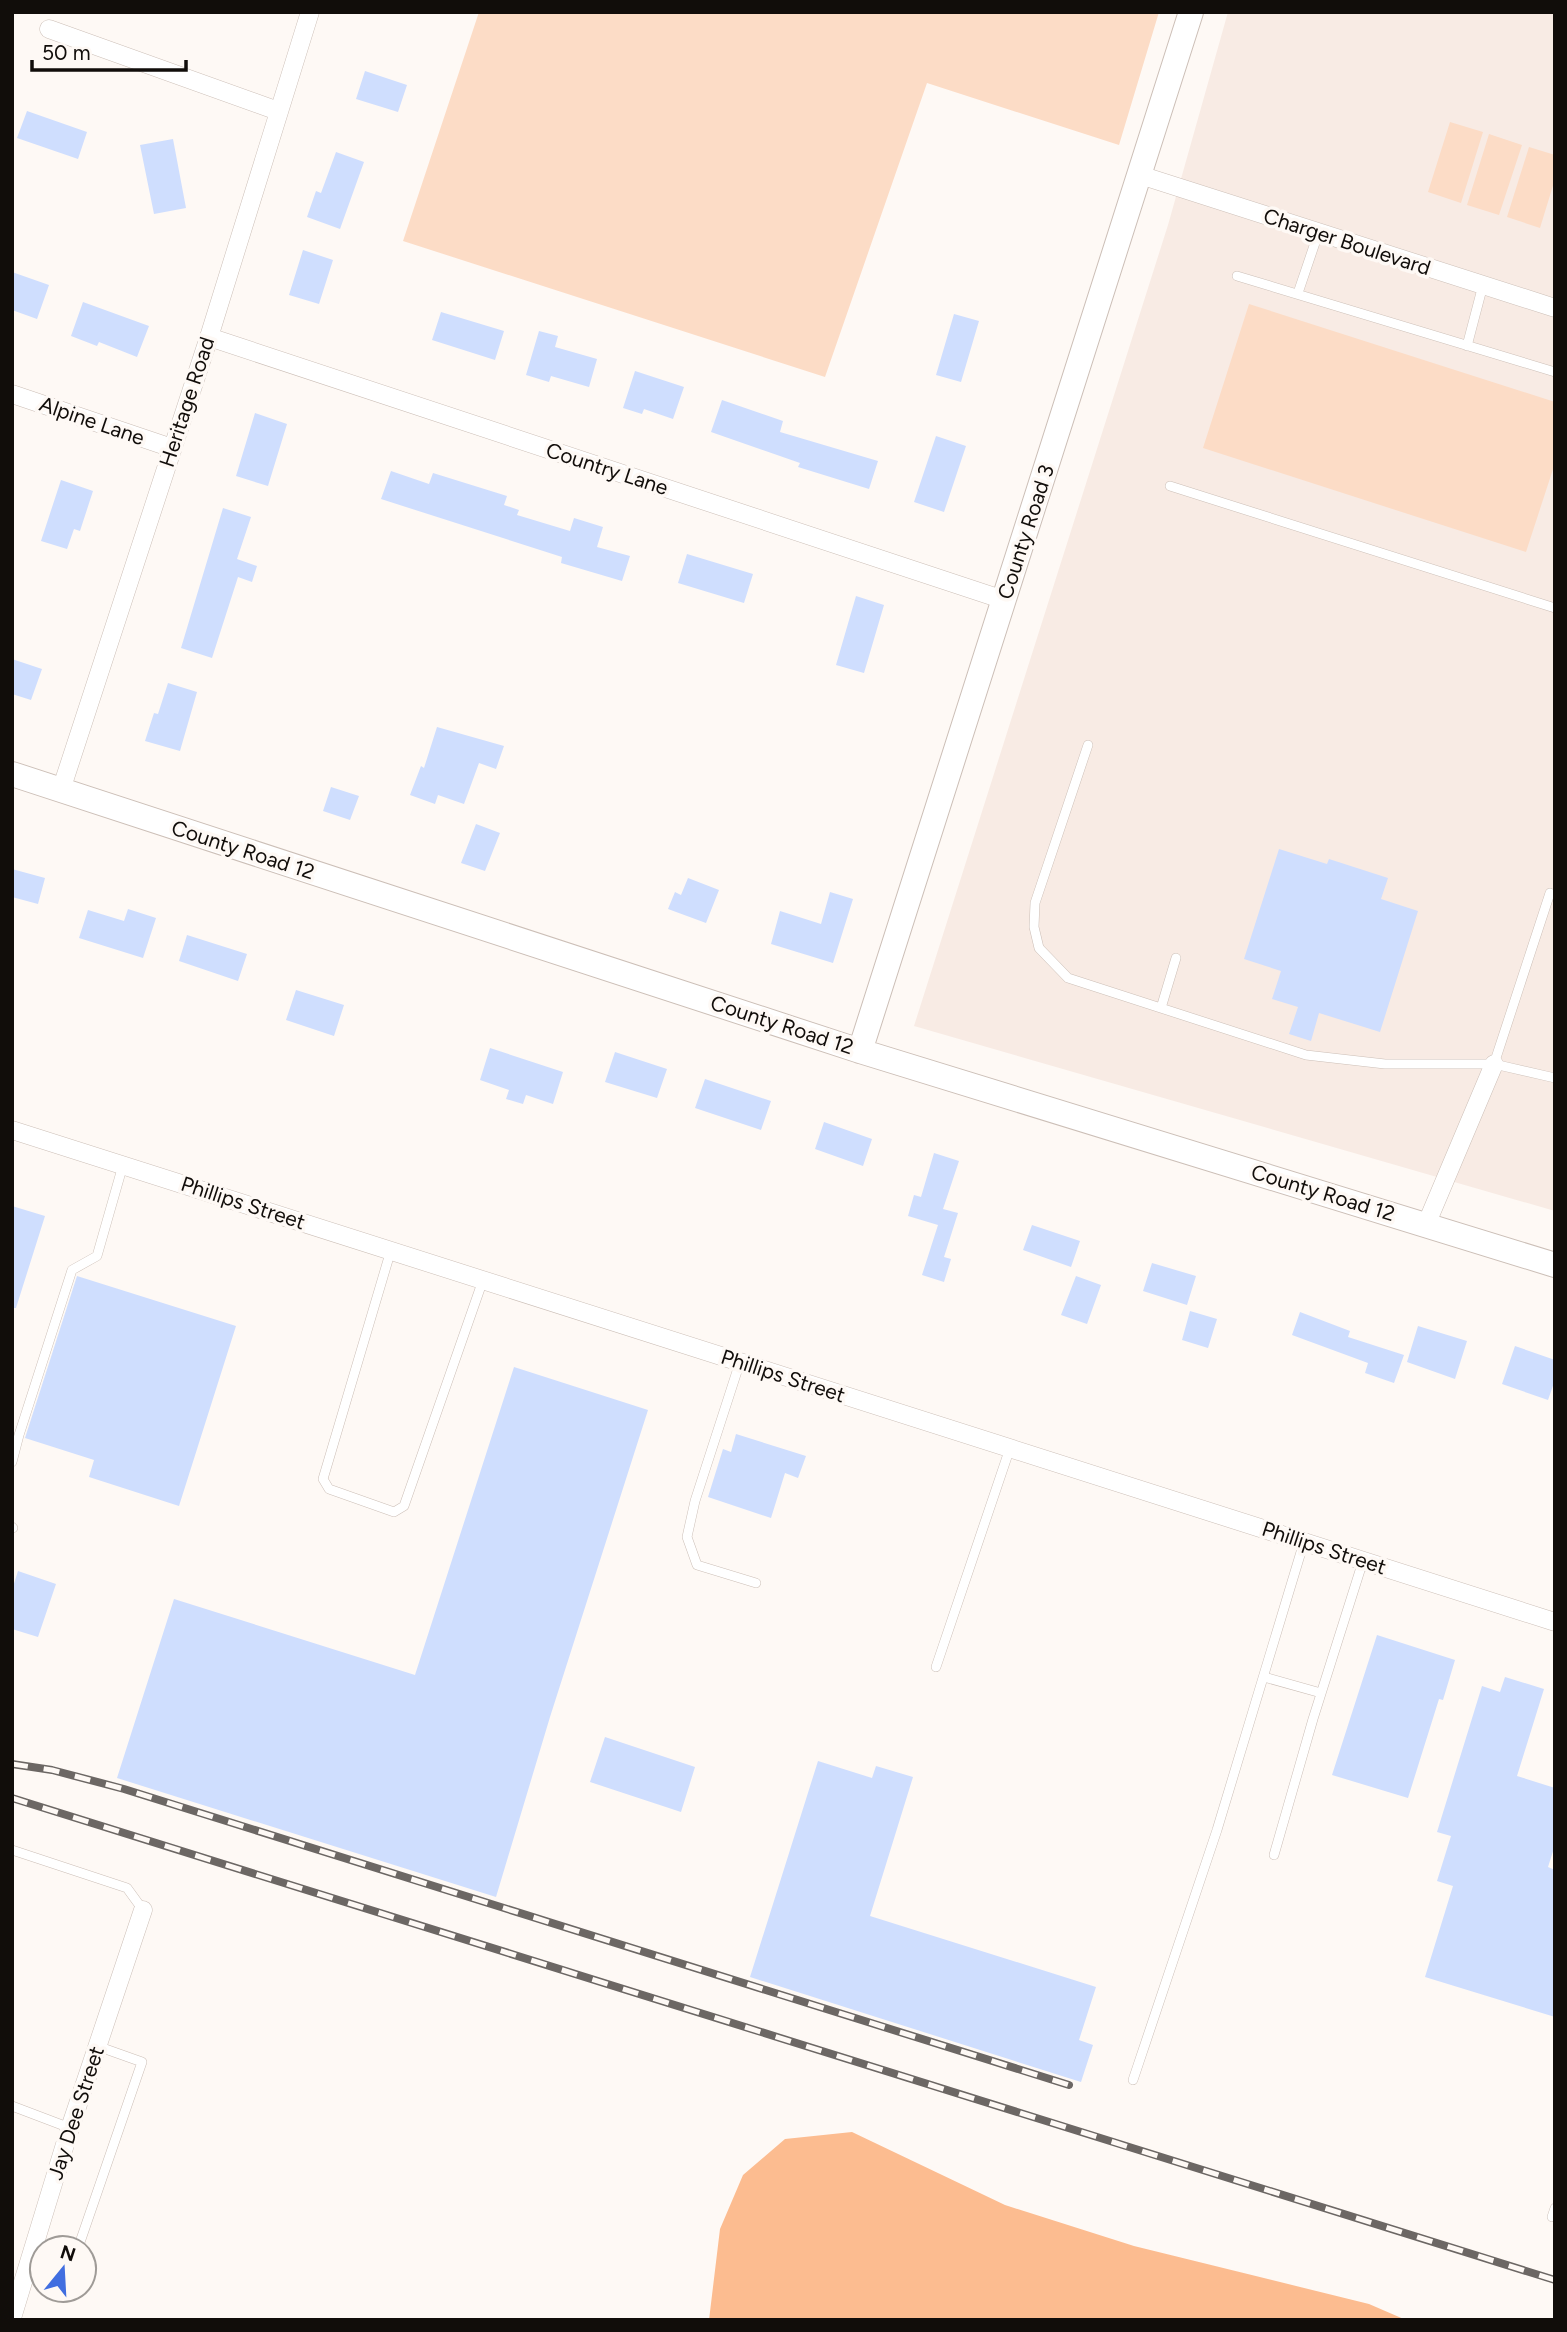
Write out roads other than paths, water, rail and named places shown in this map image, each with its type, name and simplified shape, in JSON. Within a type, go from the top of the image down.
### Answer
[{"type":"main road","name":"County Road 3","points":[[860,1051],[1191,12]]},
{"type":"main road","name":"County Road 12","points":[[12,774],[860,1051],[1555,1265]]},
{"type":"street","name":"Heritage Road","points":[[61,790],[209,337],[310,12]]},
{"type":"street","points":[[49,29],[278,111]]},
{"type":"street","name":"Charger Boulevard","points":[[1140,175],[1555,308]]},
{"type":"street","name":"Country Lane","points":[[209,337],[1004,600]]},
{"type":"street","name":"Alpine Lane","points":[[12,394],[172,448]]},
{"type":"street","points":[[1426,1225],[1494,1064]]},
{"type":"street","name":"Phillips Street","points":[[12,1129],[1555,1622]]},
{"type":"street","name":"Jay Dee Street","points":[[43,2234],[70,2127],[143,1910]]},
{"type":"street","name":"Jay Dee Street","points":[[12,2318],[28,2280]]},
{"type":"lane","points":[[1298,293],[1319,231]]},
{"type":"lane","points":[[1237,276],[1555,372]]},
{"type":"lane","points":[[1466,346],[1483,285]]},
{"type":"lane","points":[[1170,486],[1555,608]]},
{"type":"lane","points":[[1088,745],[1035,903],[1034,927],[1039,948],[1068,978],[1306,1055],[1385,1064],[1494,1064],[1555,1078]]},
{"type":"lane","points":[[1494,1064],[1550,893]]},
{"type":"lane","points":[[1161,1008],[1176,958]]},
{"type":"lane","points":[[12,1462],[72,1270],[97,1256],[123,1165]]},
{"type":"lane","points":[[391,1250],[323,1479],[329,1489],[394,1512],[404,1506],[483,1280]]},
{"type":"lane","points":[[740,1362],[695,1500],[687,1537],[697,1565],[756,1583]]},
{"type":"lane","points":[[936,1667],[1010,1448]]},
{"type":"lane","points":[[1133,2080],[1217,1830],[1304,1542]]},
{"type":"lane","points":[[1274,1855],[1363,1561]]},
{"type":"lane","points":[[1264,1677],[1321,1693]]},
{"type":"lane","points":[[12,1850],[127,1888],[143,1910]]},
{"type":"lane","points":[[83,2234],[142,2062],[97,2046]]},
{"type":"lane","points":[[12,2106],[70,2127]]},
{"type":"railway","points":[[12,1764],[52,1770],[124,1789],[1069,2085]]},
{"type":"railway","points":[[12,1798],[1555,2280]]}]
